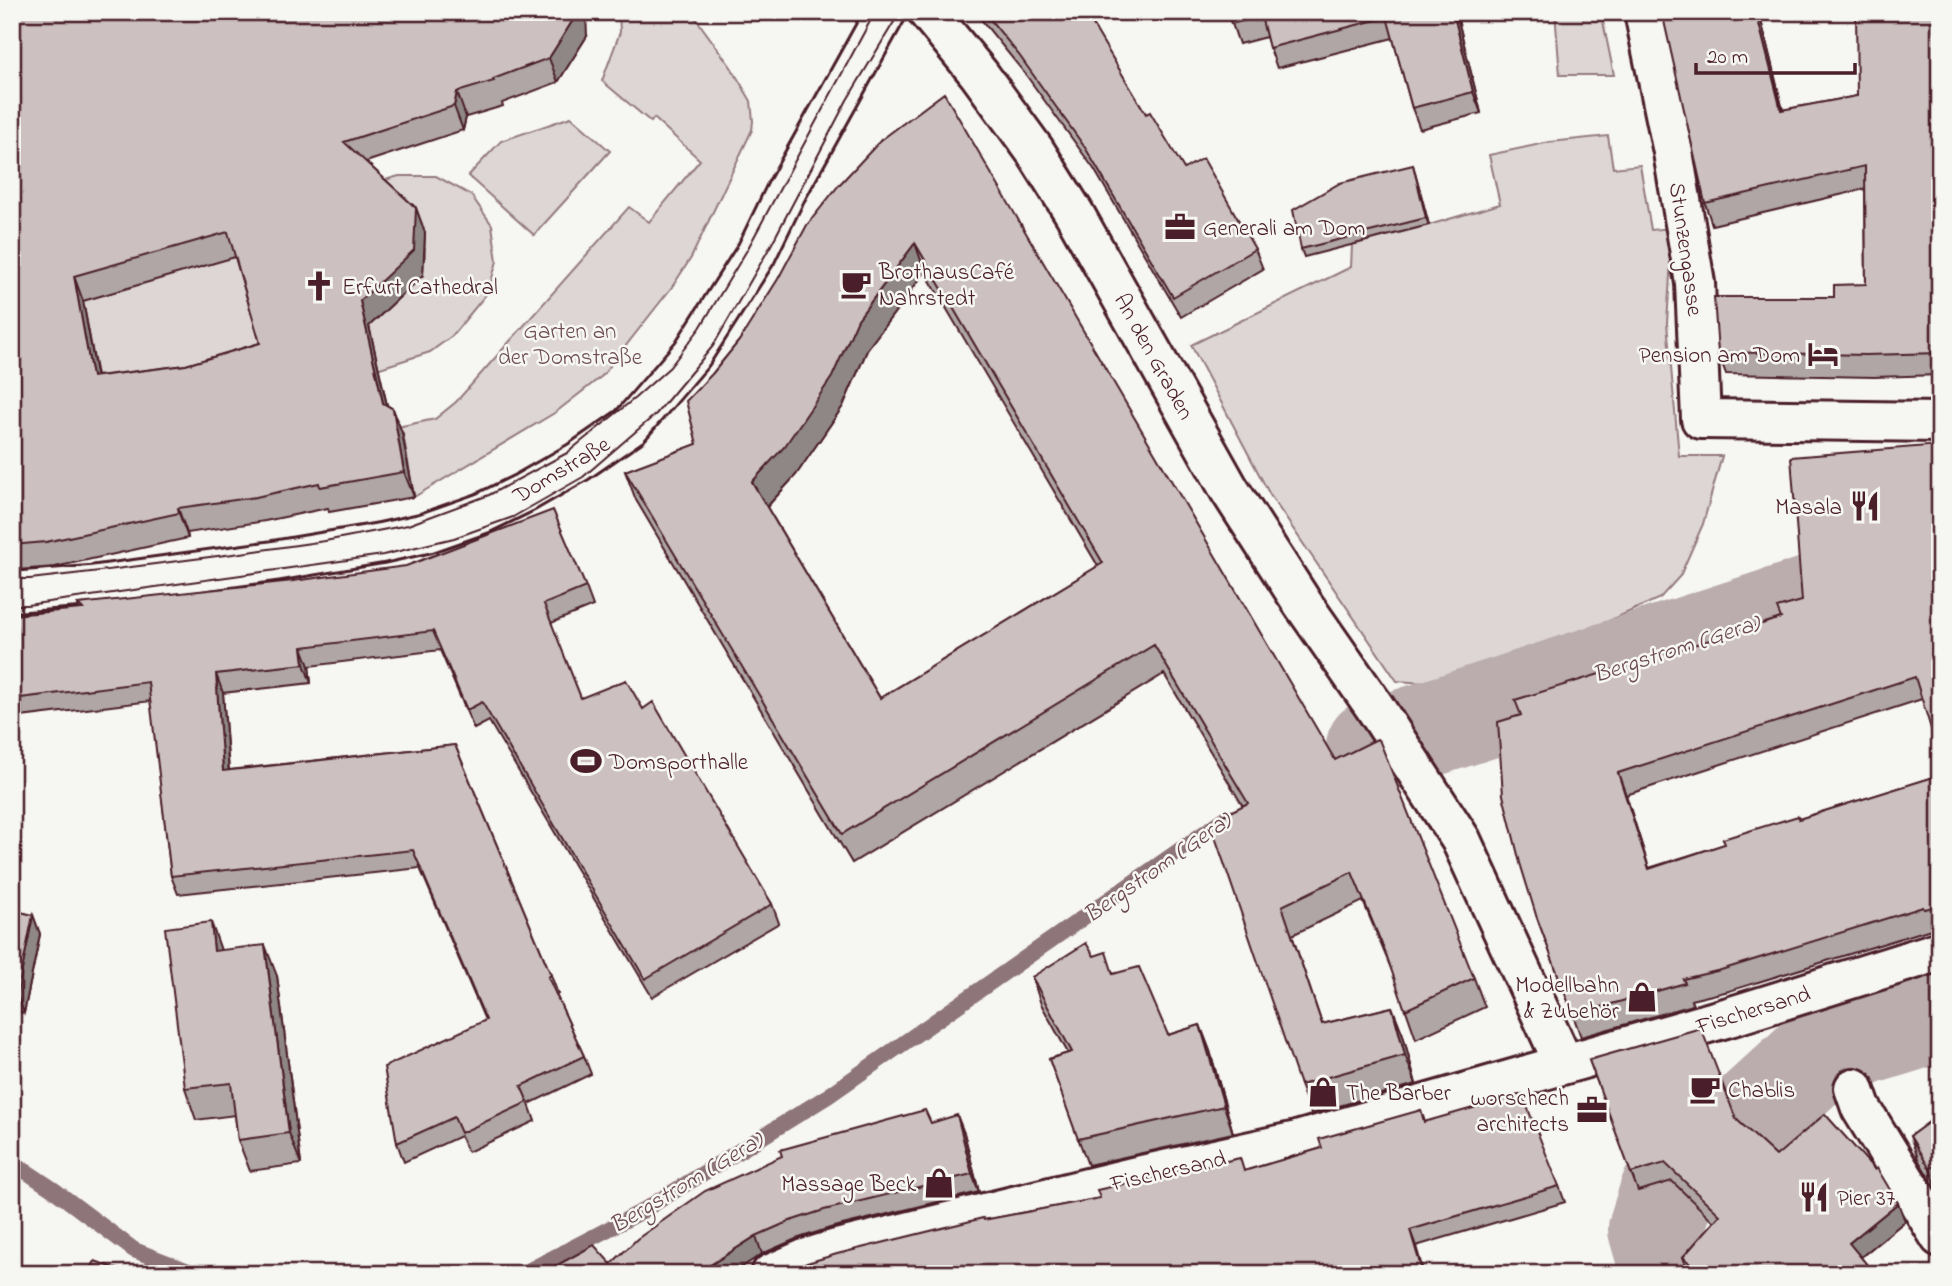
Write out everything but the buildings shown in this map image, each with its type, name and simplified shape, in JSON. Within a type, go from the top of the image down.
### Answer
[{"type":"street","name":"Domstraße","points":[[12,592],[90,586],[274,561],[426,533],[483,513],[524,494],[578,463],[630,426],[692,354],[756,254],[786,192],[886,12]]},
{"type":"street","name":"An den Graden","points":[[928,12],[979,74],[1035,151],[1088,237],[1229,489],[1461,840],[1564,1064]]},
{"type":"street","name":"Stunzengasse","points":[[1644,12],[1673,152],[1695,283],[1701,419],[1940,422]]},
{"type":"street","name":"Fischersand","points":[[771,1274],[837,1249],[1137,1176],[1297,1141],[1729,1017],[1940,951]]},
{"type":"street","points":[[1854,1088],[1861,1108],[1940,1237]]},
{"type":"green space","name":"Garten an der Domstraße","points":[[619,12],[691,12],[731,67],[751,101],[752,130],[691,258],[672,287],[602,376],[556,412],[414,497],[403,433],[393,428],[435,419],[456,402],[629,207],[649,222],[700,160],[654,118],[651,122],[602,81],[620,32]]},
{"type":"green space","points":[[1555,12],[1601,12],[1614,75],[1560,75]]},
{"type":"green space","points":[[571,117],[610,151],[534,235],[468,176],[501,141]]},
{"type":"green space","points":[[1608,136],[1613,168],[1640,165],[1651,230],[1673,228],[1667,323],[1679,456],[1722,456],[1703,524],[1680,576],[1660,598],[1602,624],[1501,659],[1424,683],[1397,681],[1270,495],[1191,345],[1351,267],[1352,245],[1500,204],[1489,155],[1550,142]]},
{"type":"green space","points":[[399,176],[436,176],[471,195],[492,225],[497,261],[488,292],[452,336],[430,352],[380,368],[369,368],[350,299],[402,281],[409,289],[416,283],[408,275],[415,258],[425,257],[425,248],[415,246],[321,198]]},
{"type":"green space","points":[[240,238],[269,340],[95,413],[77,313],[88,284]]},
{"type":"waterway","name":"Bergstrom (Gera)","points":[[1374,747],[1839,595],[1940,590]]},
{"type":"waterway","name":"Bergstrom (Gera)","points":[[522,1274],[639,1213],[828,1096],[1227,817]]},
{"type":"waterway","points":[[1669,1274],[1656,1229],[1667,1194],[1816,1057],[1866,1037],[1940,1014]]},
{"type":"waterway","name":"Bergstrom (Gera)","points":[[12,1162],[134,1250],[196,1274]]},
{"type":"tram line","points":[[12,579],[241,553],[408,525],[489,495],[567,453],[670,367],[700,328],[747,250],[875,12]]},
{"type":"tram line","points":[[12,605],[383,555],[454,538],[513,517],[583,477],[656,414],[713,346],[770,247],[847,100],[900,12]]},
{"type":"place","name":"Generali am Dom","points":[[1180,227]]},
{"type":"place","name":"BrothausCafé Nahrstedt","points":[[856,284]]},
{"type":"place","name":"Erfurt Cathedral","points":[[319,286]]},
{"type":"place","name":"Pension am Dom","points":[[1823,354]]},
{"type":"place","name":"Masala","points":[[1865,506]]},
{"type":"place","name":"Domsporthalle","points":[[586,761]]},
{"type":"place","name":"Modellbahn & Zubehör","points":[[1642,997]]},
{"type":"place","name":"Chablis","points":[[1705,1089]]},
{"type":"place","name":"The Barber","points":[[1323,1092]]},
{"type":"place","name":"worschech architects","points":[[1592,1110]]},
{"type":"place","name":"Massage Beck","points":[[939,1183]]},
{"type":"place","name":"Pier 37","points":[[1814,1197]]}]
